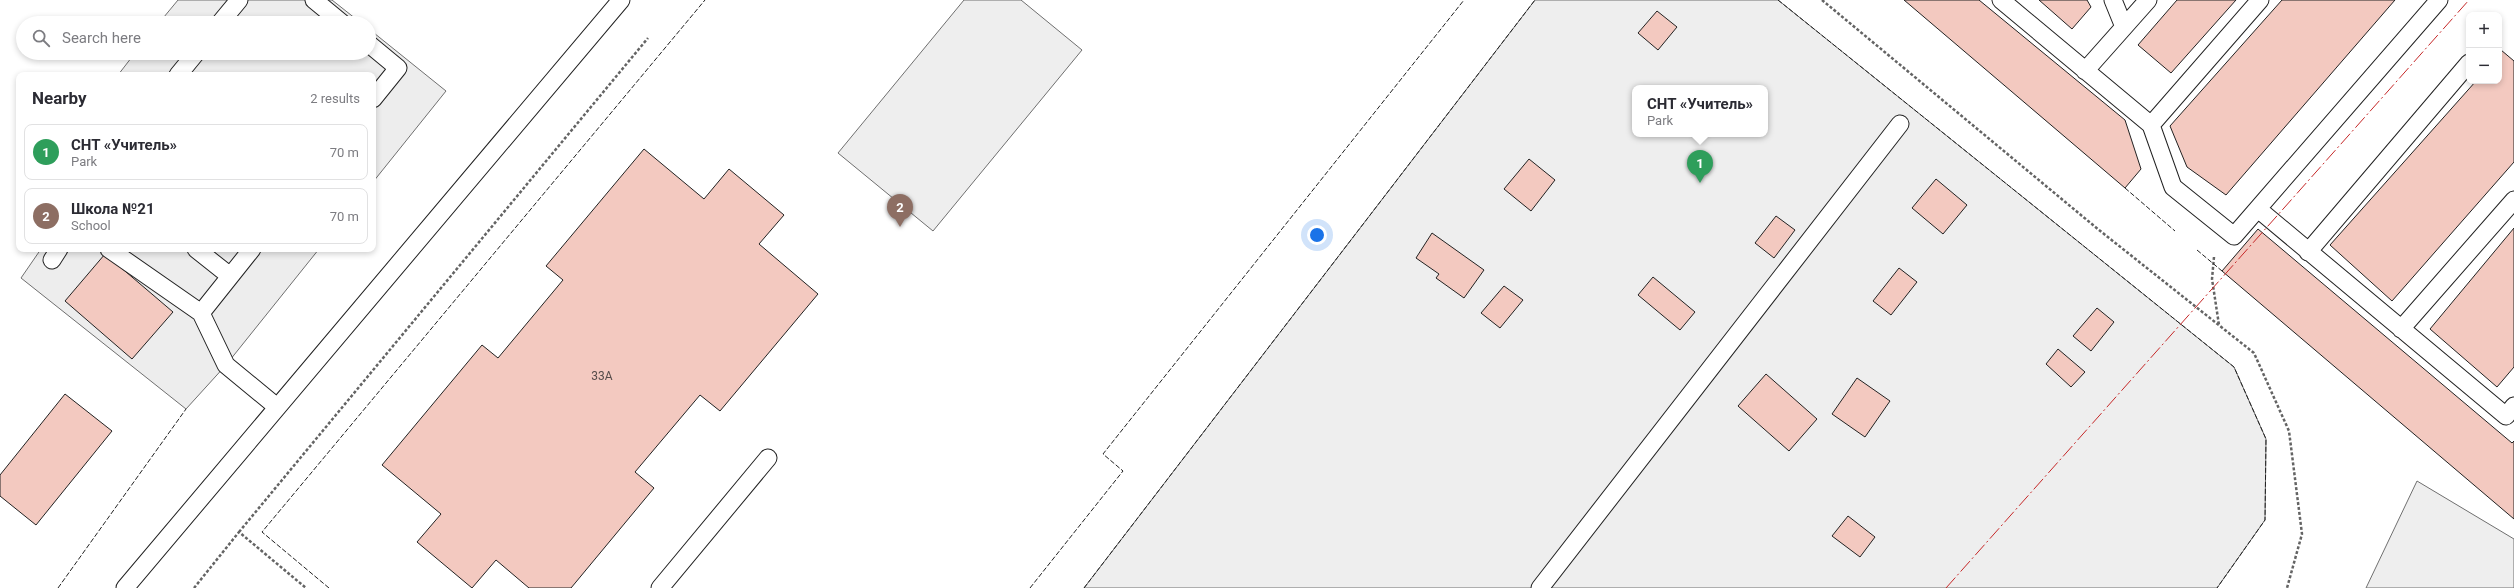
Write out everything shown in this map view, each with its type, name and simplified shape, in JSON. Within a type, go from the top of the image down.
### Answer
[{"type":"lane","points":[[226,16],[239,0]]},
{"type":"lane","points":[[314,0],[333,16]]},
{"type":"lane","points":[[125,588],[621,0]]},
{"type":"lane","points":[[2001,0],[2150,125],[2173,187],[2234,236],[2439,0]]},
{"type":"lane","points":[[2112,0],[2124,27]]},
{"type":"lane","points":[[2085,71],[2148,0]]},
{"type":"lane","points":[[2150,125],[2260,0]]},
{"type":"lane","points":[[376,50],[398,68],[376,95]]},
{"type":"lane","points":[[180,72],[190,60]]},
{"type":"lane","points":[[2308,252],[2466,66]]},
{"type":"lane","points":[[1540,588],[1900,124]]},
{"type":"lane","points":[[2401,329],[2514,200]]},
{"type":"lane","points":[[2258,209],[2506,416],[2514,406]]},
{"type":"lane","points":[[113,252],[201,313],[226,365],[277,407]]},
{"type":"lane","points":[[200,252],[230,276]]},
{"type":"lane","points":[[201,313],[250,252]]},
{"type":"lane","points":[[660,588],[768,458]]},
{"type":"path","points":[[1822,0],[2099,230],[2254,353],[2290,431],[2302,534],[2287,588]]},
{"type":"path","points":[[194,588],[648,38]]},
{"type":"path","points":[[2216,222],[2212,280],[2220,326]]},
{"type":"path","points":[[239,532],[306,588]]},
{"type":"shaded area","points":[[178,0],[332,0],[352,16],[165,16]]},
{"type":"shaded area","points":[[964,0],[1021,0],[1082,50],[933,231],[838,153]]},
{"type":"shaded area","points":[[1535,0],[1778,0],[2234,367],[2266,439],[2265,520],[2217,588],[1084,588]]},
{"type":"shaded area","points":[[376,35],[446,91],[376,178],[376,72],[120,72],[130,60],[376,60]]},
{"type":"shaded area","points":[[39,252],[317,252],[226,365],[186,409],[21,278]]},
{"type":"shaded area","points":[[2417,481],[2514,539],[2514,588],[2366,588]]},
{"type":"building","points":[[1904,0],[1979,0],[2125,120],[2141,169],[2125,188]]},
{"type":"building","points":[[2039,0],[2087,0],[2091,7],[2072,29]]},
{"type":"building","points":[[2177,0],[2236,0],[2171,73],[2138,45]]},
{"type":"building","points":[[2282,0],[2395,0],[2226,195],[2187,167],[2170,126]]},
{"type":"building","points":[[1657,11],[1677,27],[1658,50],[1638,33]]},
{"type":"building","points":[[2502,51],[2514,61],[2514,162],[2392,301],[2330,245],[2473,84],[2502,84]]},
{"type":"building","points":[[644,149],[704,199],[729,169],[784,215],[759,244],[818,294],[720,411],[700,395],[635,472],[654,488],[571,588],[529,588],[496,560],[472,588],[417,542],[441,514],[382,465],[482,345],[498,358],[563,280],[546,266]]},
{"type":"building","points":[[1529,159],[1555,180],[1531,211],[1504,189]]},
{"type":"building","points":[[1936,179],[1967,205],[1943,234],[1912,208]]},
{"type":"building","points":[[1776,216],[1795,230],[1774,258],[1755,243]]},
{"type":"building","points":[[2514,228],[2514,367],[2497,387],[2430,329]]},
{"type":"building","points":[[2258,229],[2512,443],[2514,441],[2514,519],[2222,271]]},
{"type":"building","points":[[1432,233],[1484,270],[1464,298],[1436,278],[1439,274],[1416,258]]},
{"type":"building","points":[[105,254],[173,312],[132,359],[65,301]]},
{"type":"building","points":[[1899,268],[1917,282],[1891,315],[1873,301]]},
{"type":"building","points":[[1653,277],[1695,312],[1680,330],[1638,295]]},
{"type":"building","points":[[1504,286],[1523,300],[1500,328],[1481,313]]},
{"type":"building","points":[[2097,308],[2114,322],[2091,351],[2073,336]]},
{"type":"building","points":[[2058,349],[2085,372],[2071,387],[2046,364]]},
{"type":"building","points":[[1766,374],[1817,419],[1789,451],[1738,406]]},
{"type":"building","points":[[1857,378],[1890,401],[1865,437],[1832,414]]},
{"type":"building","points":[[65,394],[112,431],[36,525],[0,496],[0,475]]},
{"type":"building","points":[[1848,516],[1875,537],[1860,557],[1832,536]]},
{"type":"fence","points":[[329,588],[262,532],[705,0]]},
{"type":"fence","points":[[1030,588],[1123,471],[1103,454],[1464,0]]},
{"type":"fence","points":[[1084,588],[1535,0]]},
{"type":"fence","points":[[1778,0],[2234,367],[2266,439],[2265,520],[2217,588]]},
{"type":"fence","points":[[2125,188],[2175,231]]},
{"type":"fence","points":[[2197,250],[2222,271]]},
{"type":"fence","points":[[58,588],[186,409]]},
{"type":"power","points":[[1946,588],[2469,0]]},
{"type":"place","name":"СНТ «Учитель»","points":[[1700,183]]},
{"type":"place","name":"Школа №21","points":[[900,227]]}]
